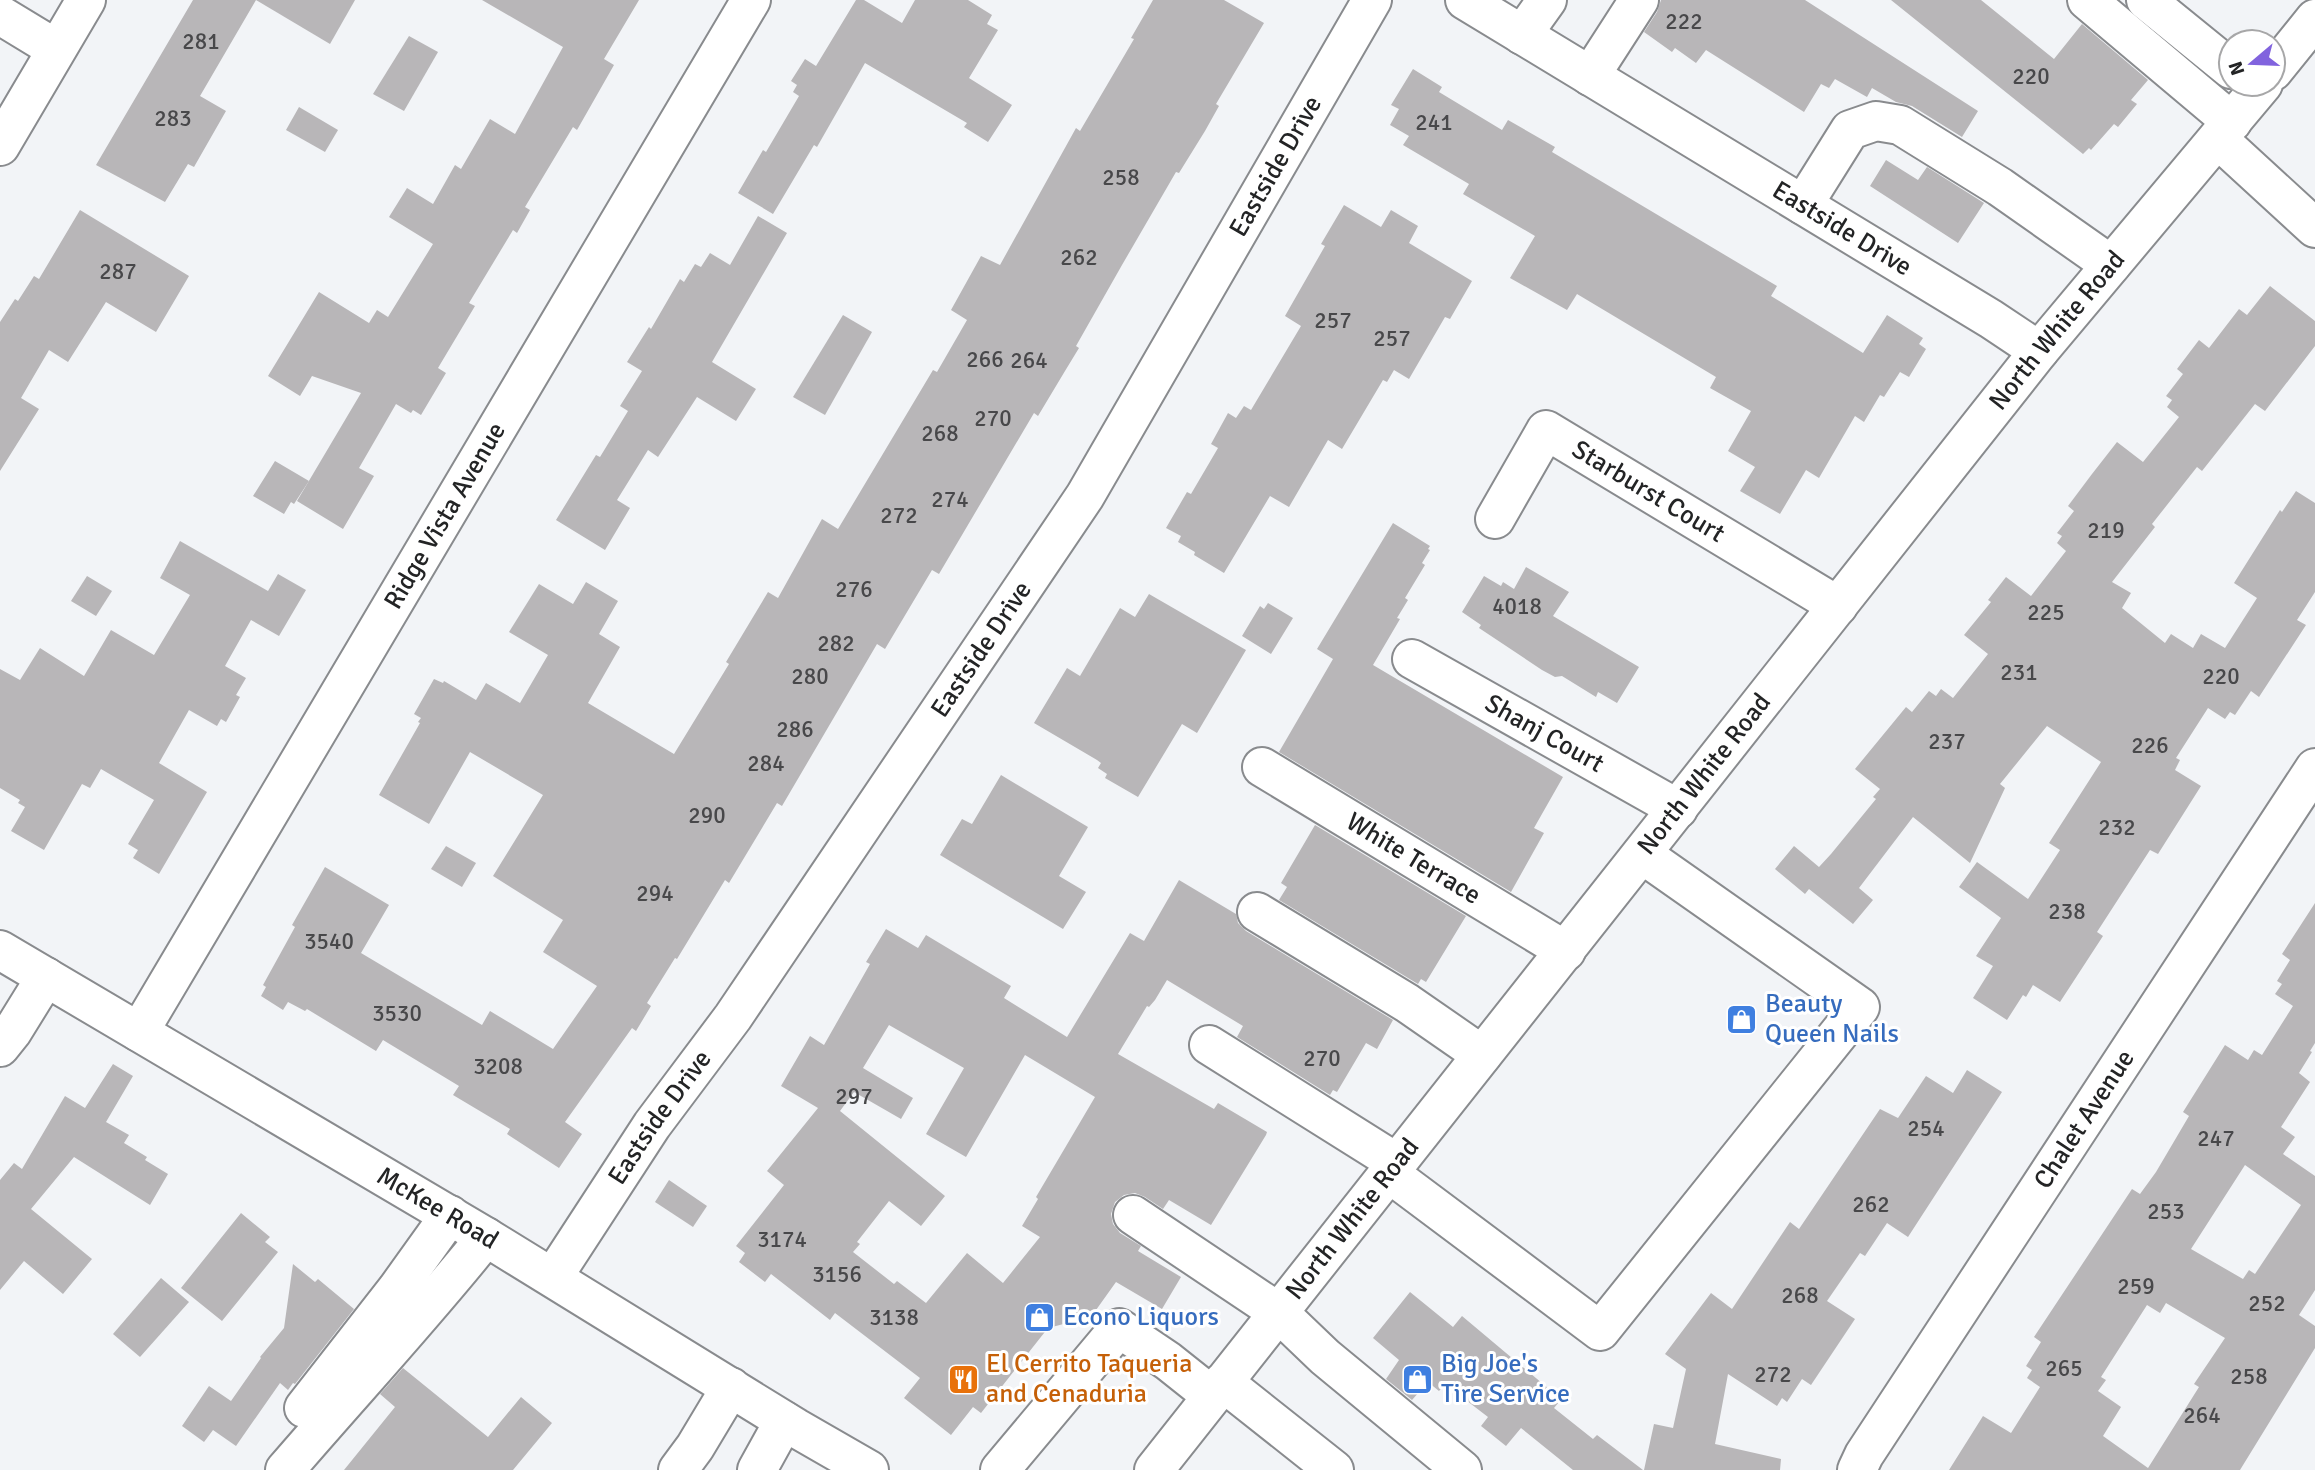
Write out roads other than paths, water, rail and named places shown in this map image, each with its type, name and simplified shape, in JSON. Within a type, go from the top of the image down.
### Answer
[{"type":"street","points":[[0,146],[86,0]]},
{"type":"street","name":"Ridge Vista Avenue","points":[[139,1031],[751,0]]},
{"type":"street","name":"Eastside Drive","points":[[553,1277],[652,1125],[733,1017],[1085,496],[1372,0]]},
{"type":"street","name":"Eastside Drive","points":[[1465,0],[1991,319],[2039,351]]},
{"type":"street","points":[[1522,35],[1546,0]]},
{"type":"street","points":[[1590,76],[1639,0]]},
{"type":"street","points":[[2087,0],[2225,130],[2315,228]]},
{"type":"street","points":[[2146,0],[2217,52]]},
{"type":"street","points":[[0,15],[56,49]]},
{"type":"street","name":"North White Road","points":[[2287,47],[2315,19]]},
{"type":"street","name":"North White Road","points":[[1154,1470],[2039,351],[2225,130],[2244,98]]},
{"type":"street","points":[[1803,205],[1850,130],[1876,121],[1900,125],[2000,187],[2111,265]]},
{"type":"street","name":"Starburst Court","points":[[1495,519],[1546,430],[1838,606]]},
{"type":"street","name":"Shanj Court","points":[[1412,659],[1678,809]]},
{"type":"street","name":"White Terrace","points":[[1262,767],[1566,951]]},
{"type":"street","name":"Chalet Avenue","points":[[1857,1470],[1864,1455],[2315,768]]},
{"type":"street","points":[[1209,1045],[1393,1168],[1600,1331],[1860,1007],[1642,855]]},
{"type":"street","points":[[1257,912],[1407,1003],[1482,1055]]},
{"type":"street","name":"McKee Road","points":[[0,950],[450,1215],[784,1421],[869,1470]]},
{"type":"street","points":[[0,1047],[46,977]]},
{"type":"street","points":[[304,1408],[397,1289],[450,1215]]},
{"type":"street","points":[[1133,1215],[1278,1312],[1325,1357],[1462,1470]]},
{"type":"street","points":[[285,1470],[438,1297],[486,1237]]},
{"type":"street","points":[[1000,1470],[1119,1328],[1168,1361],[1217,1389],[1334,1470]]},
{"type":"street","points":[[678,1470],[731,1387]]},
{"type":"street","points":[[757,1470],[784,1421]]},
{"type":"place","name":"Beauty Queen Nails","points":[[1742,1019]]},
{"type":"place","name":"Econo Liquors","points":[[1040,1317]]},
{"type":"place","name":"El Cerrito Taqueria and Cenaduria","points":[[963,1379]]},
{"type":"place","name":"Big Joe's Tire Service","points":[[1418,1379]]}]
